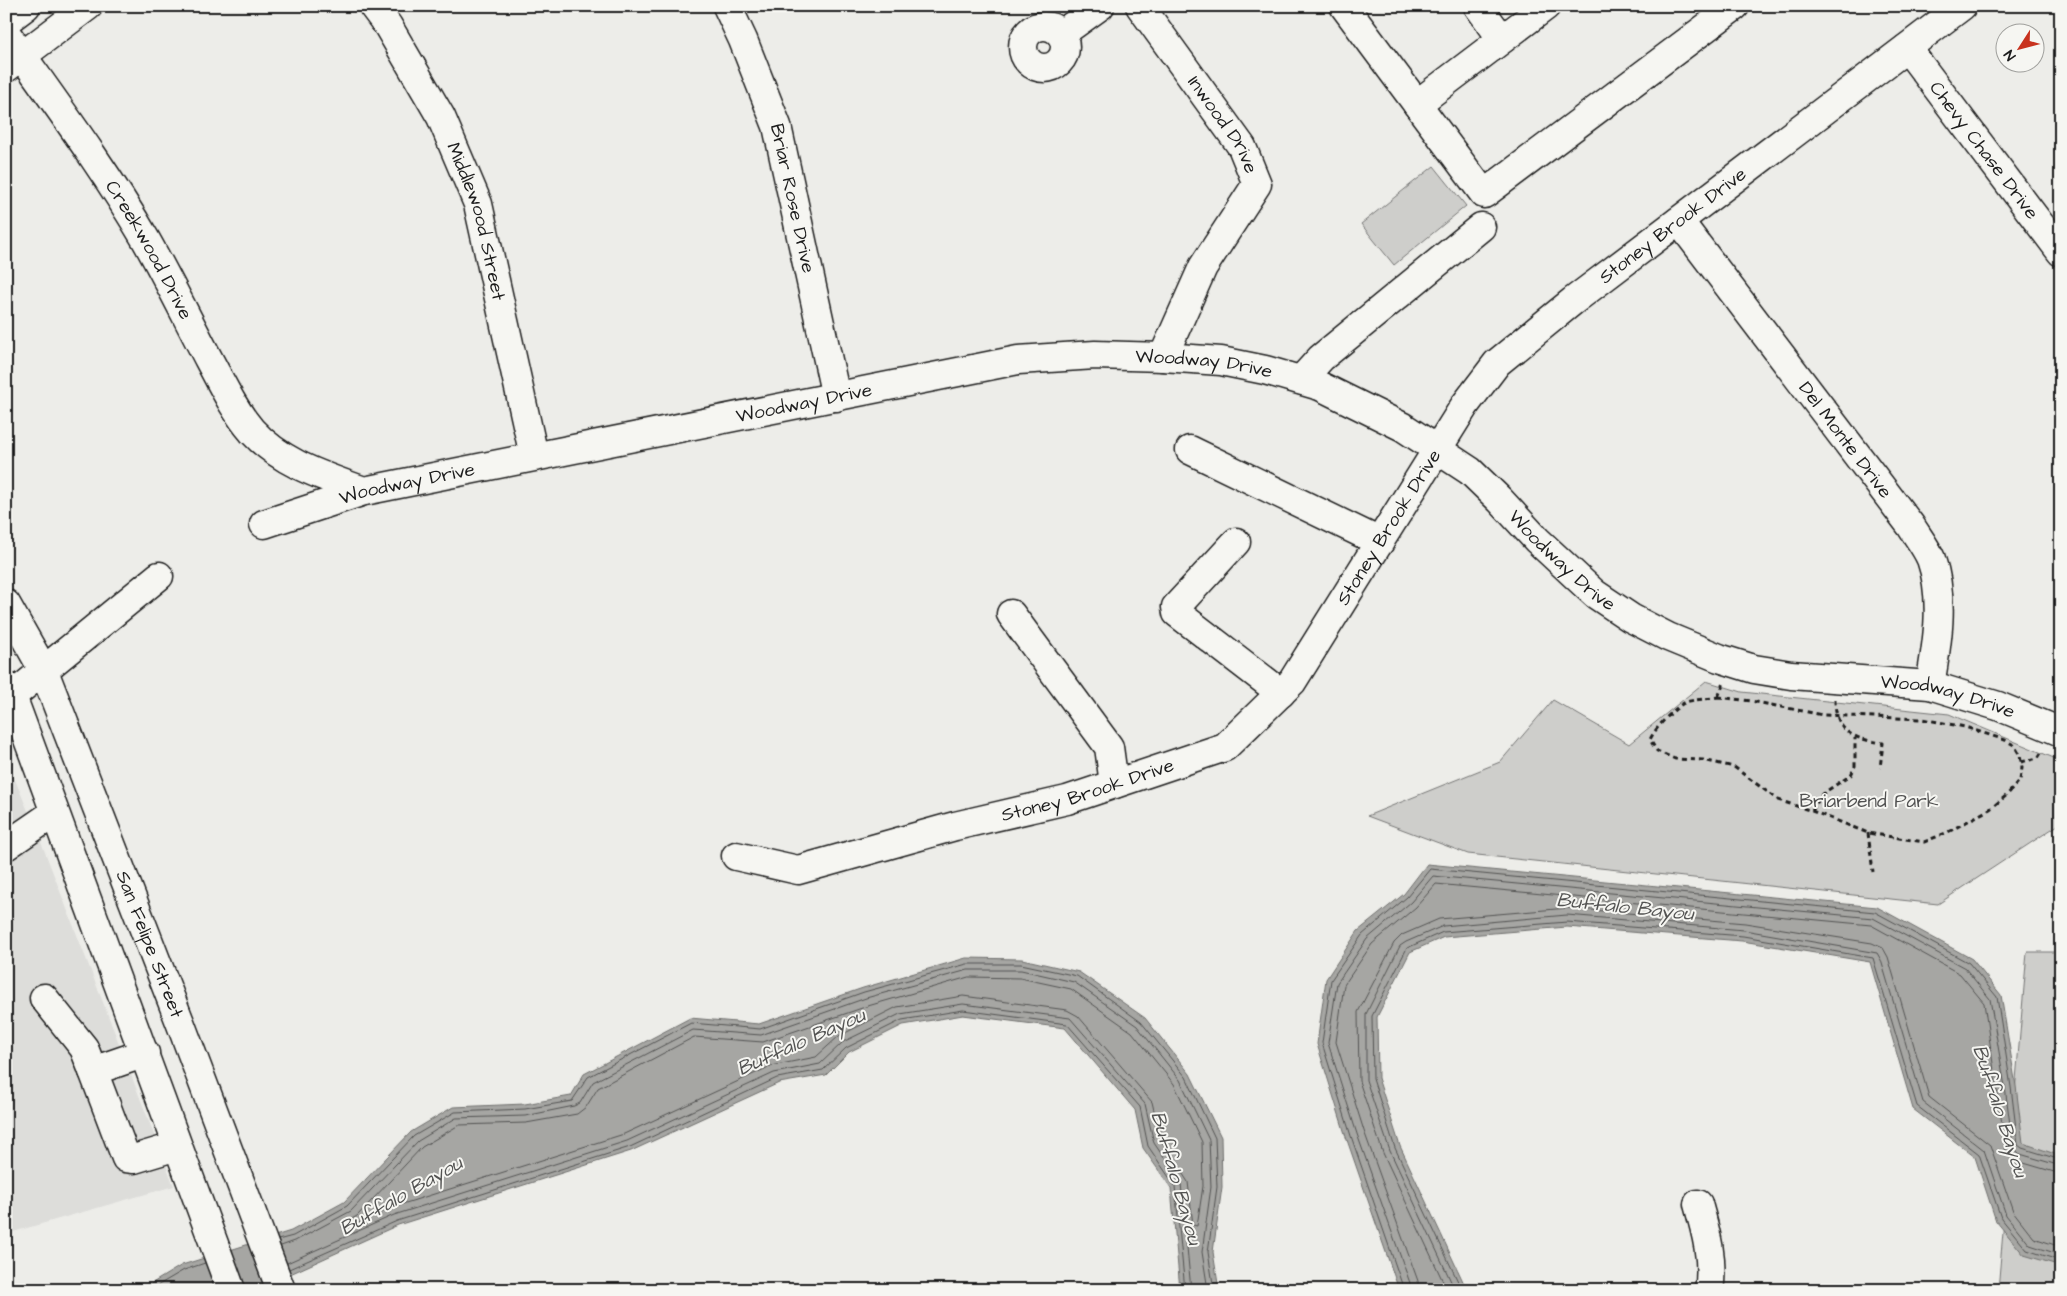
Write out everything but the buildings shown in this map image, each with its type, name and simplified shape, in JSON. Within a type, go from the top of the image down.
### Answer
[{"type":"street","points":[[6,22],[26,6]]},
{"type":"street","points":[[14,62],[88,6]]},
{"type":"street","name":"Middlewood Street","points":[[373,6],[388,26],[441,117],[478,204],[534,456]]},
{"type":"street","name":"Briar Rose Drive","points":[[727,6],[743,40],[777,126],[836,396]]},
{"type":"street","points":[[1061,34],[1100,6]]},
{"type":"street","name":"Inwood Drive","points":[[1140,6],[1242,147],[1256,184],[1203,267],[1163,356]]},
{"type":"street","points":[[1344,6],[1484,194],[1735,6]]},
{"type":"street","points":[[1478,6],[1502,39]]},
{"type":"street","points":[[1417,104],[1546,6]]},
{"type":"street","name":"Stoney Brook Drive","points":[[736,856],[798,870],[955,826],[1067,800],[1225,747],[1292,682],[1437,448],[1465,405],[1497,363],[1573,301],[1962,6]]},
{"type":"street","name":"Creekwood Drive","points":[[6,33],[14,62],[101,168],[146,240],[227,394],[252,430],[279,456],[309,472],[364,491]]},
{"type":"street","name":"Chevy Chase Drive","points":[[1907,48],[2061,252]]},
{"type":"street","name":"Del Monte Drive","points":[[1679,221],[1911,526],[1930,558],[1938,594],[1937,643],[1930,685]]},
{"type":"street","points":[[1301,380],[1321,358],[1481,227]]},
{"type":"street","name":"Woodway Drive","points":[[264,524],[364,491],[1018,360],[1095,355],[1163,356],[1221,361],[1265,370],[1320,386],[1404,427],[1470,471],[1537,540],[1595,594],[1632,618],[1668,637],[1720,658],[1790,676],[1930,685],[1998,706],[2054,738]]},
{"type":"street","points":[[1190,450],[1380,542]]},
{"type":"street","points":[[293,463],[304,490],[304,510]]},
{"type":"street","points":[[1236,542],[1176,607],[1178,613],[1281,693]]},
{"type":"street","points":[[159,576],[44,671],[8,694],[145,1053],[230,1290]]},
{"type":"street","name":"San Felipe Street","points":[[6,604],[44,671],[186,1039],[280,1290]]},
{"type":"street","points":[[1011,614],[1109,747],[1114,784]]},
{"type":"street","points":[[6,846],[54,813]]},
{"type":"street","points":[[44,998],[84,1048],[126,1158],[134,1159],[177,1146]]},
{"type":"street","points":[[93,1071],[186,1039]]},
{"type":"street","points":[[1698,1204],[1706,1236],[1712,1274],[1709,1290]]},
{"type":"path","points":[[1835,678],[1837,716],[1848,732],[1855,738],[1883,743],[1880,768]]},
{"type":"path","points":[[1718,697],[1751,700],[1823,715],[1922,719],[1964,727],[2005,740],[2014,745],[2020,755],[2021,762],[2020,780],[2007,795],[1990,809],[1948,832],[1924,842],[1868,833],[1778,800],[1734,767],[1703,760],[1675,759],[1657,751],[1650,740],[1652,733],[1686,702],[1718,697]]},
{"type":"path","points":[[1812,811],[1822,794],[1851,775],[1855,766],[1855,738]]},
{"type":"path","points":[[2021,762],[2038,758],[2054,738]]},
{"type":"path","points":[[1868,833],[1873,872]]},
{"type":"shaded area","points":[[6,758],[43,847],[174,1186],[6,1234]]},
{"type":"green space","points":[[1434,166],[1466,206],[1394,265],[1361,224]]},
{"type":"green space","name":"Briarbend Park","points":[[1706,681],[1742,692],[1949,714],[2061,761],[2061,823],[1938,904],[1468,854],[1367,816],[1500,762],[1553,700],[1629,744]]},
{"type":"green space","points":[[2027,952],[2061,952],[2061,1290],[1998,1290]]},
{"type":"water","name":"Buffalo Bayou","points":[[1427,864],[1877,907],[1972,959],[2001,995],[2023,1143],[2061,1156],[2061,1266],[2024,1255],[1996,1221],[1975,1157],[1913,1109],[1870,962],[1742,941],[1567,927],[1444,937],[1410,952],[1377,1017],[1378,1078],[1400,1146],[1467,1290],[1399,1290],[1346,1137],[1317,1044],[1326,979],[1358,931],[1404,894]]},
{"type":"water","name":"Buffalo Bayou","points":[[966,958],[1022,959],[1079,972],[1145,1018],[1190,1074],[1221,1137],[1222,1187],[1213,1252],[1219,1290],[1180,1290],[1171,1188],[1143,1148],[1135,1110],[1065,1028],[963,1015],[903,1025],[849,1052],[826,1075],[779,1083],[631,1151],[398,1225],[255,1290],[141,1290],[182,1265],[291,1231],[344,1202],[411,1132],[453,1107],[525,1104],[571,1096],[584,1074],[690,1018],[759,1024],[863,988]]}]
